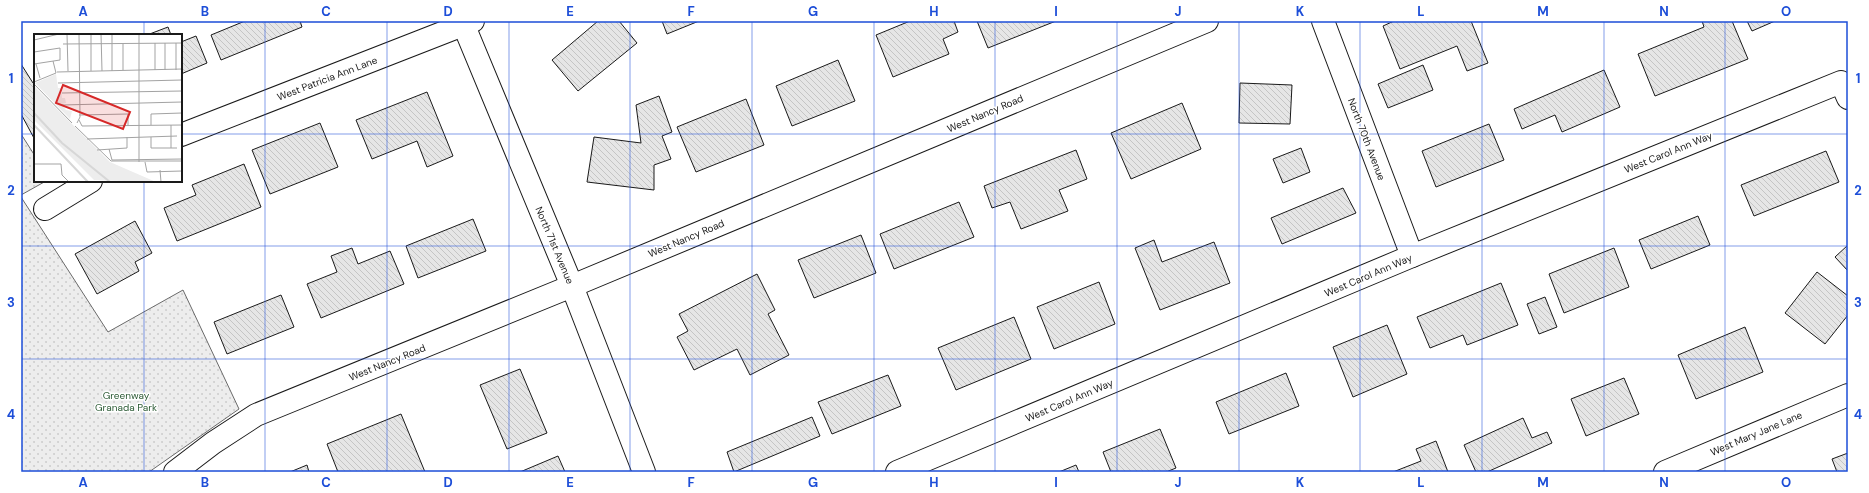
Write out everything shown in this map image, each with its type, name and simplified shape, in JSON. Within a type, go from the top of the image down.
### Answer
[{"type":"street","name":"West Nancy Road","points":[[175,472],[213,443],[256,415],[572,286],[1207,21]]},
{"type":"street","name":"North 70th Avenue","points":[[1323,21],[1412,256]]},
{"type":"street","name":"North 71st Avenue","points":[[466,22],[572,286],[644,472]]},
{"type":"street","name":"West Patricia Ann Lane","points":[[182,135],[466,22]]},
{"type":"street","name":"West Carol Ann Way","points":[[897,472],[1412,256],[1845,90]]},
{"type":"street","points":[[45,209],[89,182]]},
{"type":"street","name":"West Mary Jane Lane","points":[[1665,472],[1848,394]]},
{"type":"green space","points":[[21,134],[34,154],[34,182],[44,182],[21,195]]},
{"type":"green space","name":"Greenway Granada Park","points":[[21,197],[108,332],[183,290],[239,409],[149,472],[21,472]]},
{"type":"building","points":[[245,21],[300,21],[302,27],[221,60],[211,35]]},
{"type":"building","points":[[598,21],[619,21],[637,43],[578,91],[552,60]]},
{"type":"building","points":[[662,21],[699,21],[667,34]]},
{"type":"building","points":[[910,21],[954,21],[958,32],[943,39],[949,54],[893,77],[876,35]]},
{"type":"building","points":[[977,21],[1056,21],[988,48]]},
{"type":"building","points":[[1394,21],[1471,21],[1488,63],[1467,71],[1457,46],[1400,69],[1383,26]]},
{"type":"building","points":[[1702,21],[1732,21],[1748,59],[1655,96],[1638,54],[1704,27]]},
{"type":"building","points":[[1747,21],[1775,21],[1752,31]]},
{"type":"building","points":[[168,27],[171,34],[150,34]]},
{"type":"building","points":[[196,36],[207,63],[182,74],[182,42]]},
{"type":"building","points":[[838,60],[855,101],[792,126],[776,86]]},
{"type":"building","points":[[21,64],[34,82],[34,138],[21,114]]},
{"type":"building","points":[[1423,65],[1433,90],[1388,108],[1378,84]]},
{"type":"building","points":[[1604,70],[1620,107],[1562,132],[1555,115],[1522,129],[1514,109]]},
{"type":"building","points":[[1240,83],[1292,85],[1290,124],[1239,123]]},
{"type":"building","points":[[427,92],[453,156],[427,167],[417,141],[372,159],[356,120]]},
{"type":"building","points":[[659,96],[672,132],[662,136],[671,159],[654,165],[654,190],[587,182],[594,137],[641,143],[636,105]]},
{"type":"building","points":[[746,99],[764,145],[696,172],[677,127]]},
{"type":"building","points":[[1182,103],[1201,149],[1131,179],[1111,133]]},
{"type":"building","points":[[320,123],[338,167],[270,194],[252,150]]},
{"type":"building","points":[[1489,124],[1504,160],[1436,187],[1422,151]]},
{"type":"building","points":[[1301,148],[1310,172],[1283,183],[1273,159]]},
{"type":"building","points":[[1076,150],[1087,179],[1059,190],[1068,211],[1021,229],[1010,202],[992,208],[984,186]]},
{"type":"building","points":[[1826,151],[1839,182],[1754,216],[1741,185]]},
{"type":"building","points":[[244,164],[261,207],[177,241],[164,208],[196,195],[192,185]]},
{"type":"building","points":[[1343,188],[1356,213],[1282,244],[1271,218]]},
{"type":"building","points":[[959,202],[974,237],[894,269],[880,234]]},
{"type":"building","points":[[1698,216],[1710,245],[1651,269],[1639,240]]},
{"type":"building","points":[[473,219],[486,251],[418,278],[406,246]]},
{"type":"building","points":[[135,221],[152,253],[135,262],[139,271],[97,294],[75,254]]},
{"type":"building","points":[[861,235],[876,273],[814,298],[798,260]]},
{"type":"building","points":[[1154,240],[1162,262],[1214,242],[1230,283],[1160,310],[1135,248]]},
{"type":"building","points":[[1848,245],[1848,271],[1835,257]]},
{"type":"building","points":[[352,248],[358,264],[390,251],[404,284],[321,318],[307,284],[337,272],[331,256]]},
{"type":"building","points":[[1614,248],[1629,287],[1564,313],[1549,274]]},
{"type":"building","points":[[1817,272],[1848,296],[1848,315],[1825,344],[1785,313]]},
{"type":"building","points":[[757,274],[775,310],[768,314],[789,355],[750,375],[737,349],[694,370],[677,337],[688,331],[679,314]]},
{"type":"building","points":[[1099,282],[1115,324],[1054,349],[1037,307]]},
{"type":"building","points":[[1501,283],[1518,325],[1467,345],[1463,335],[1430,348],[1417,317]]},
{"type":"building","points":[[281,295],[294,327],[227,354],[214,322]]},
{"type":"building","points":[[1545,297],[1557,327],[1539,334],[1527,304]]},
{"type":"building","points":[[1014,317],[1031,359],[956,390],[938,348]]},
{"type":"building","points":[[1387,325],[1407,374],[1353,397],[1333,347]]},
{"type":"building","points":[[1745,327],[1763,372],[1696,399],[1678,355]]},
{"type":"building","points":[[520,369],[547,433],[507,449],[480,385]]},
{"type":"building","points":[[1286,373],[1299,406],[1229,434],[1216,402]]},
{"type":"building","points":[[888,375],[901,406],[832,434],[818,402]]},
{"type":"building","points":[[1624,378],[1639,414],[1586,436],[1571,399]]},
{"type":"building","points":[[401,414],[425,472],[338,472],[327,444]]},
{"type":"building","points":[[812,417],[820,436],[734,472],[727,452]]},
{"type":"building","points":[[1523,418],[1532,438],[1547,432],[1552,443],[1487,472],[1476,472],[1464,445]]},
{"type":"building","points":[[1160,429],[1176,468],[1166,472],[1111,472],[1103,452]]},
{"type":"building","points":[[1436,441],[1448,472],[1393,472],[1421,461],[1416,449]]},
{"type":"building","points":[[1848,453],[1848,472],[1837,472],[1832,459]]},
{"type":"building","points":[[558,456],[565,472],[520,472]]},
{"type":"building","points":[[307,465],[309,472],[290,472]]},
{"type":"building","points":[[1076,465],[1079,472],[1059,472]]}]
